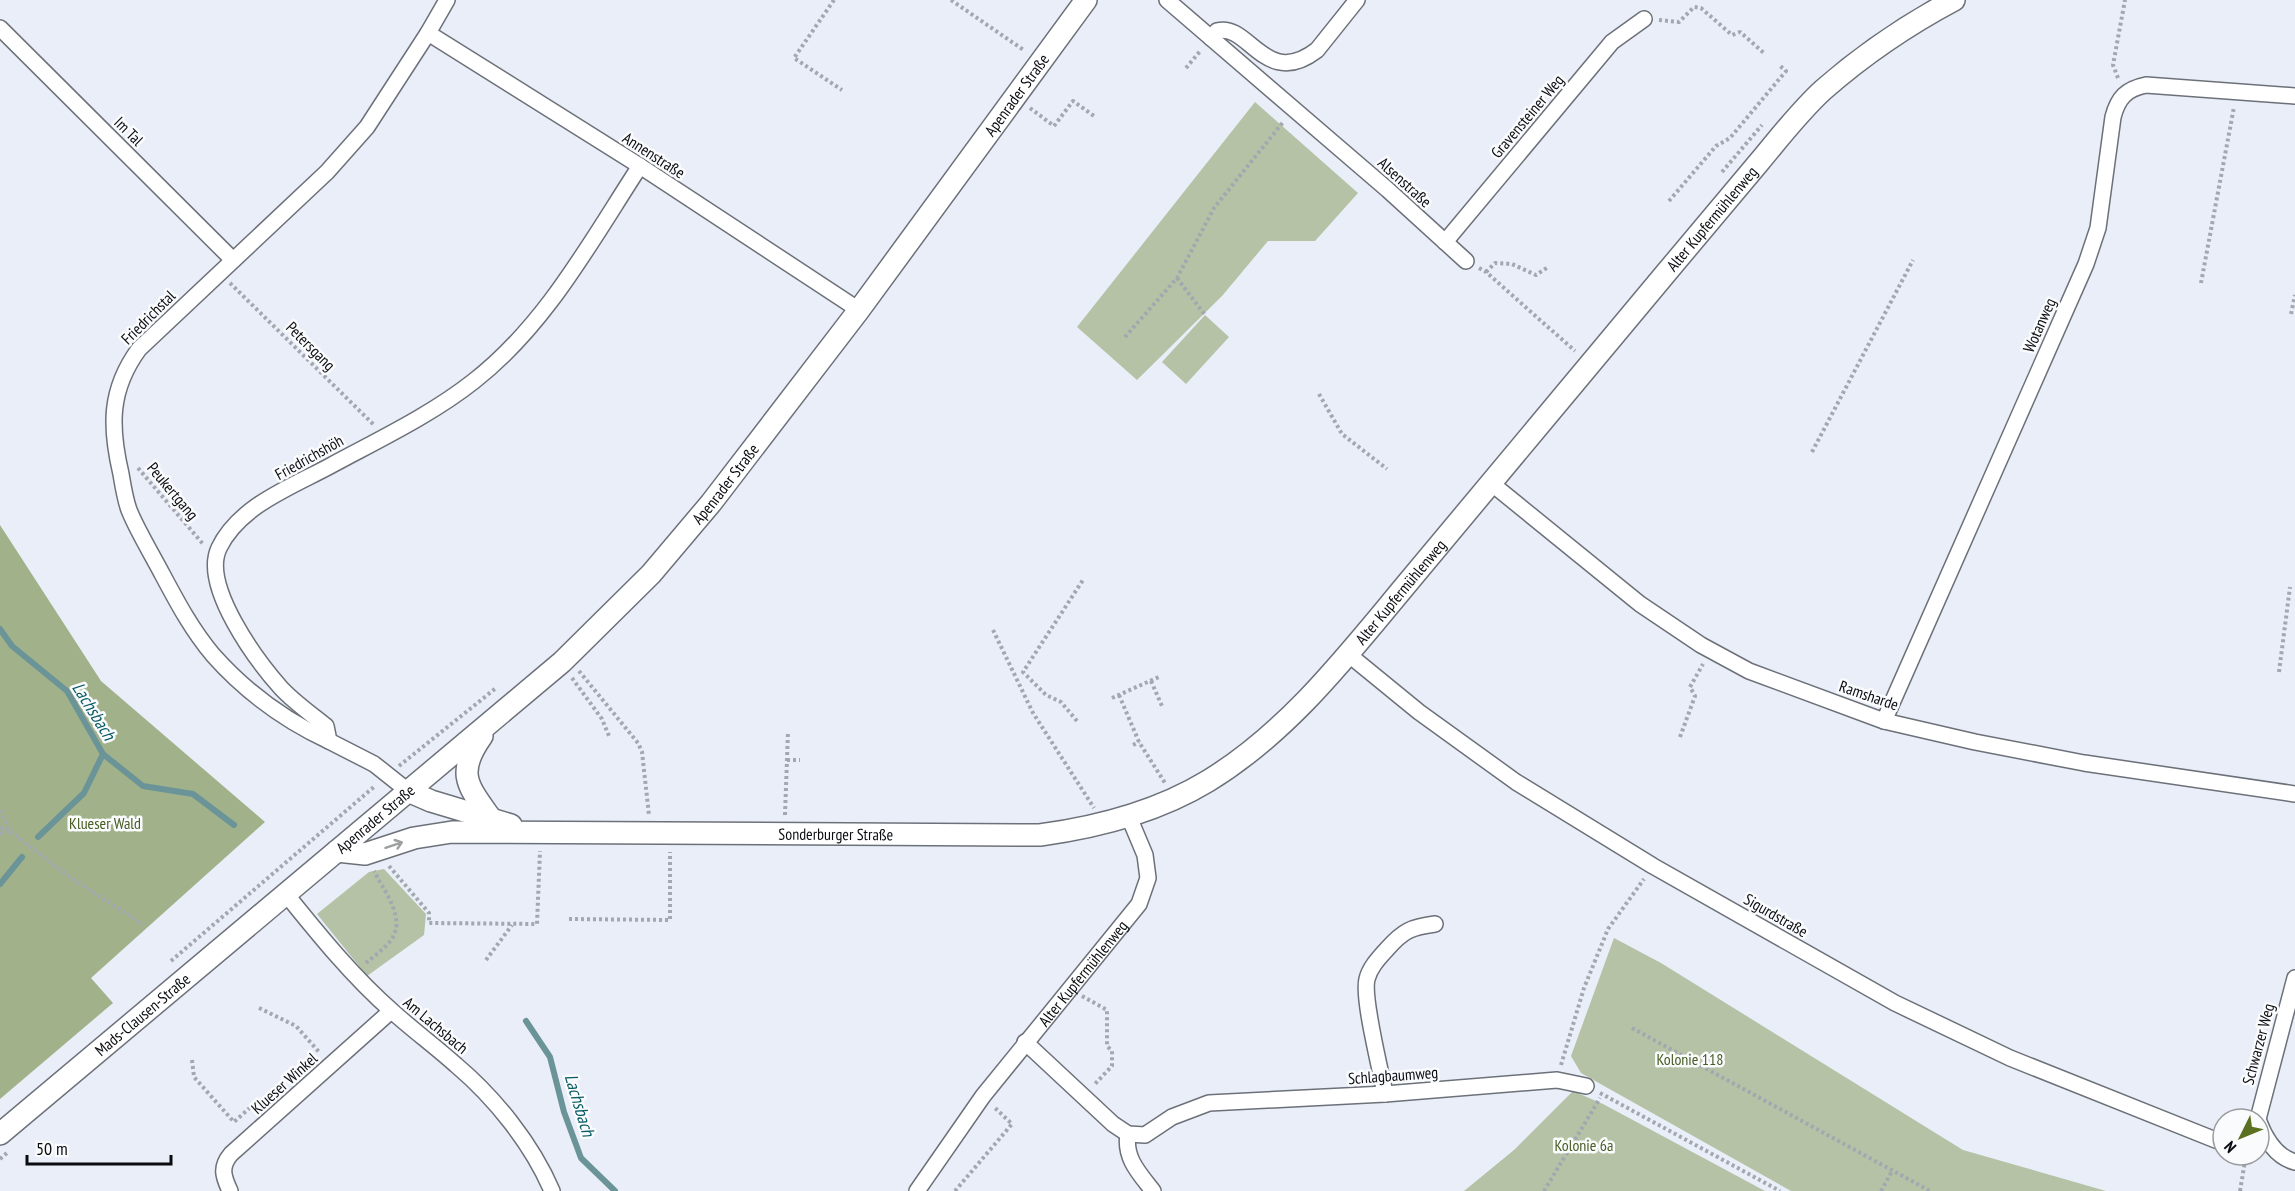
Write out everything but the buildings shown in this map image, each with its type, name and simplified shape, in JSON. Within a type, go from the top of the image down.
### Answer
[{"type":"street","name":"Friedrichstal","points":[[329,741],[306,730],[258,698],[213,655],[182,613],[129,509],[113,441],[114,407],[119,385],[128,365],[139,349],[327,172],[367,127],[447,0]]},
{"type":"street","name":"Apenrader Straße","points":[[286,894],[562,662],[651,574],[711,503],[859,310],[1086,0]]},
{"type":"street","name":"Alsenstraße","points":[[1167,0],[1294,108],[1466,261]]},
{"type":"street","points":[[1211,38],[1217,31],[1231,30],[1270,59],[1295,62],[1317,50],[1357,0]]},
{"type":"street","name":"Alter Kupfermühlenweg","points":[[917,1191],[982,1096],[1139,904],[1148,878],[1145,855],[1129,817],[1175,799],[1222,772],[1265,740],[1299,708],[1348,654],[1779,138],[1822,91],[1879,46],[1954,0]]},
{"type":"street","name":"Gravensteiner Weg","points":[[1445,242],[1612,42],[1644,19]]},
{"type":"street","name":"Im Tal","points":[[0,28],[233,260]]},
{"type":"street","name":"Annenstraße","points":[[428,33],[640,166],[859,310]]},
{"type":"street","points":[[2124,93],[2134,87],[2146,85],[2295,96]]},
{"type":"street","name":"Wotanweg","points":[[1884,720],[2086,264],[2098,228],[2116,103],[2124,93]]},
{"type":"street","name":"Friedrichshöh","points":[[218,550],[232,528],[257,506],[385,436],[474,381],[512,347],[551,302],[640,166]]},
{"type":"street","name":"Ramsharde","points":[[1491,483],[1640,604],[1711,651],[1749,671],[1884,720],[1975,742],[2084,763],[2295,794]]},
{"type":"street","points":[[218,550],[216,570],[219,591],[233,621],[254,654],[282,689],[326,726],[329,741],[374,764],[408,791],[436,821],[452,832]]},
{"type":"street","name":"Sigurdstraße","points":[[1348,654],[1419,712],[1516,782],[1653,866],[1895,1003],[2010,1058],[2211,1138]]},
{"type":"street","points":[[492,820],[472,791],[465,770],[470,753],[495,718]]},
{"type":"street","name":"Sonderburger Straße","points":[[408,791],[431,801],[492,820],[541,832]]},
{"type":"street","name":"Sonderburger Straße","points":[[337,851],[373,852],[414,838],[452,832],[1040,835],[1129,817]]},
{"type":"street","name":"Am Lachsbach","points":[[286,894],[337,956],[391,1011],[459,1066],[499,1109],[529,1147],[552,1191]]},
{"type":"street","name":"Mads-Clausen-Straße","points":[[0,1134],[286,894]]},
{"type":"street","points":[[1385,1095],[1367,1003],[1366,981],[1372,966],[1397,938],[1413,927],[1435,924]]},
{"type":"street","name":"Schwarzer Weg","points":[[2262,1107],[2295,978]]},
{"type":"street","name":"Klueser Winkel","points":[[230,1191],[223,1176],[224,1163],[231,1154],[391,1011]]},
{"type":"street","points":[[1025,1042],[1113,1124],[1128,1134],[1126,1147],[1130,1160],[1153,1191]]},
{"type":"street","name":"Schlagbaumweg","points":[[1128,1134],[1145,1135],[1172,1117],[1209,1103],[1385,1095],[1557,1080],[1586,1086]]},
{"type":"street","name":"Schwarzer Weg","points":[[2271,1145],[2286,1160],[2295,1162]]},
{"type":"path","points":[[834,0],[794,58],[842,90]]},
{"type":"path","points":[[951,0],[1013,42]]},
{"type":"path","points":[[2124,93],[2113,65],[2125,0]]},
{"type":"path","points":[[1644,19],[1679,22],[1694,7],[1701,8],[1732,35],[1740,32],[1764,53]]},
{"type":"path","points":[[1186,68],[1211,38]]},
{"type":"path","points":[[1669,201],[1716,146],[1730,138],[1785,71],[1780,66]]},
{"type":"path","points":[[2201,283],[2236,92]]},
{"type":"path","points":[[1015,97],[1054,126],[1073,101],[1094,116]]},
{"type":"path","points":[[1125,337],[1177,278],[1214,208],[1294,108]]},
{"type":"path","points":[[1812,452],[1912,260]]},
{"type":"path","points":[[1466,261],[1486,272],[1576,351]]},
{"type":"path","points":[[1486,272],[1495,263],[1512,264],[1536,276],[1548,267]]},
{"type":"path","name":"Petersgang","points":[[219,273],[385,436]]},
{"type":"path","points":[[1177,278],[1205,315]]},
{"type":"path","points":[[2291,314],[2295,295]]},
{"type":"path","points":[[1319,394],[1342,434],[1387,469]]},
{"type":"path","name":"Peukertgang","points":[[135,465],[201,543],[218,550]]},
{"type":"path","points":[[1077,721],[1061,702],[1046,695],[1023,672],[1083,580]]},
{"type":"path","points":[[2279,672],[2290,587]]},
{"type":"path","points":[[993,630],[1033,713],[1104,823]]},
{"type":"path","points":[[1680,737],[1695,696],[1690,687],[1711,651]]},
{"type":"path","points":[[1112,698],[1161,676]]},
{"type":"path","points":[[1150,681],[1162,706]]},
{"type":"path","points":[[588,682],[638,743],[642,752],[648,807]]},
{"type":"path","points":[[165,967],[387,775],[497,688]]},
{"type":"path","points":[[579,690],[602,719],[609,736]]},
{"type":"path","points":[[1119,695],[1139,742],[1175,799]]},
{"type":"path","points":[[786,810],[788,731]]},
{"type":"path","points":[[1133,746],[1139,742]]},
{"type":"path","points":[[787,760],[800,760]]},
{"type":"path","points":[[0,810],[9,830]]},
{"type":"path","points":[[0,828],[9,830],[68,876],[144,925]]},
{"type":"path","points":[[0,834],[9,830]]},
{"type":"path","points":[[373,852],[429,913],[429,923],[537,924],[541,832]]},
{"type":"path","points":[[569,920],[670,920],[670,833]]},
{"type":"path","points":[[354,973],[387,945],[396,931],[395,914],[373,852]]},
{"type":"path","points":[[282,856],[287,862]]},
{"type":"path","points":[[1557,1080],[1584,988],[1608,929],[1653,866]]},
{"type":"path","points":[[486,960],[512,924]]},
{"type":"path","points":[[1070,989],[1107,1010],[1107,1046],[1112,1051],[1112,1066],[1083,1096]]},
{"type":"path","points":[[259,1008],[296,1026],[331,1065]]},
{"type":"path","points":[[1632,1028],[1930,1191]]},
{"type":"path","points":[[192,1060],[194,1077],[234,1122],[252,1106],[267,1122]]},
{"type":"path","points":[[1586,1086],[1780,1191]]},
{"type":"path","points":[[1544,1191],[1602,1094]]},
{"type":"path","points":[[955,1191],[1012,1124],[997,1109]]},
{"type":"path","points":[[2240,1191],[2244,1167]]},
{"type":"path","points":[[1881,1191],[1892,1170]]},
{"type":"green space","points":[[1255,102],[1358,193],[1315,241],[1268,241],[1222,296],[1137,380],[1077,327]]},
{"type":"green space","points":[[1205,315],[1229,337],[1186,384],[1162,362]]},
{"type":"green space","name":"Klueser Wald","points":[[0,525],[101,681],[265,822],[91,978],[113,1003],[0,1099]]},
{"type":"green space","points":[[384,869],[426,914],[424,935],[367,976],[317,914],[369,872]]},
{"type":"green space","name":"Kolonie 118","points":[[1614,938],[1661,963],[1963,1150],[2106,1191],[1791,1191],[1581,1073],[1571,1056]]},
{"type":"green space","name":"Kolonie 6a","points":[[1573,1091],[1603,1104],[1765,1191],[1464,1191],[1514,1150]]},
{"type":"waterway","name":"Lachsbach","points":[[0,629],[12,646],[67,691],[103,754],[143,786],[193,794],[234,825]]},
{"type":"waterway","points":[[38,837],[84,793],[103,754]]},
{"type":"waterway","points":[[0,884],[22,857]]},
{"type":"waterway","name":"Lachsbach","points":[[526,1021],[550,1057],[564,1112],[581,1158],[615,1191]]}]
